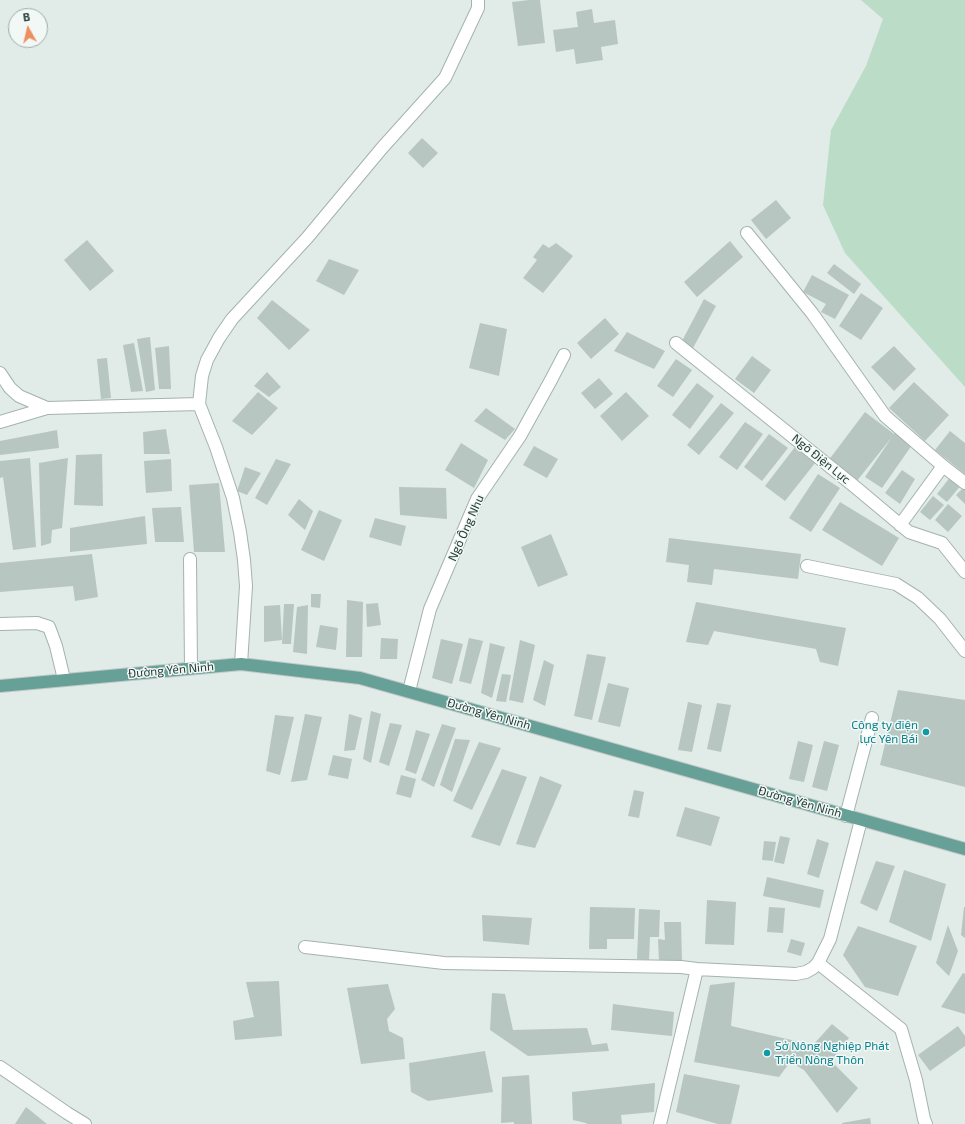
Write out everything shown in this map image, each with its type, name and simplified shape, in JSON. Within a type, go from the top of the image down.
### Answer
[{"type":"main road","name":"Đường Yên Ninh","points":[[0,686],[241,664],[360,678],[965,849]]},
{"type":"street","points":[[241,664],[246,586],[240,532],[233,498],[216,447],[199,404],[202,376],[207,360],[219,338],[232,319],[307,238],[382,148],[445,78],[478,8],[478,0]]},
{"type":"street","points":[[747,233],[812,313],[885,416],[965,483]]},
{"type":"street","name":"Ngõ Điện Lực","points":[[676,343],[909,532],[942,543],[965,572]]},
{"type":"street","name":"Ngõ Ông Nhu","points":[[409,691],[430,609],[477,499],[520,436],[564,355]]},
{"type":"street","points":[[0,373],[10,388],[19,396],[48,408]]},
{"type":"street","points":[[0,422],[48,408],[199,404]]},
{"type":"street","points":[[900,525],[943,466]]},
{"type":"street","points":[[190,559],[191,668]]},
{"type":"street","points":[[807,566],[896,584],[918,598],[935,613],[965,650]]},
{"type":"street","points":[[0,624],[37,623],[49,627],[56,646],[64,680]]},
{"type":"street","points":[[846,816],[872,718]]},
{"type":"street","points":[[304,946],[444,963],[681,967],[796,974],[806,972],[818,963],[830,939],[861,820]]},
{"type":"street","points":[[818,963],[901,1029],[916,1080],[926,1124]]},
{"type":"street","points":[[660,1124],[698,969]]},
{"type":"street","points":[[0,1067],[85,1124]]},
{"type":"green space","points":[[861,0],[965,0],[965,387],[845,253],[823,205],[831,130],[866,66],[883,19]]},
{"type":"building","points":[[540,0],[545,43],[518,46],[512,2]]},
{"type":"building","points":[[592,9],[594,23],[615,20],[618,44],[601,47],[603,60],[576,64],[574,49],[556,52],[553,30],[578,27],[576,12]]},
{"type":"building","points":[[422,138],[438,153],[423,168],[408,153]]},
{"type":"building","points":[[776,200],[791,218],[766,239],[751,220]]},
{"type":"building","points":[[87,240],[114,271],[90,291],[64,260]]},
{"type":"building","points":[[730,241],[743,257],[697,297],[684,282]]},
{"type":"building","points":[[556,243],[573,256],[543,293],[523,278],[537,260],[533,257],[543,244],[549,248]]},
{"type":"building","points":[[329,259],[359,270],[344,295],[316,281]]},
{"type":"building","points":[[834,264],[861,284],[854,294],[827,273]]},
{"type":"building","points":[[812,275],[849,295],[835,319],[821,312],[826,304],[803,292]]},
{"type":"building","points":[[861,293],[883,308],[861,340],[839,326]]},
{"type":"building","points":[[704,299],[716,306],[693,348],[682,341]]},
{"type":"building","points":[[272,300],[310,330],[289,350],[257,318]]},
{"type":"building","points":[[605,318],[619,334],[591,359],[577,343]]},
{"type":"building","points":[[480,323],[507,329],[499,376],[469,368]]},
{"type":"building","points":[[627,332],[665,351],[654,369],[614,351]]},
{"type":"building","points":[[150,337],[155,390],[146,392],[137,339]]},
{"type":"building","points":[[134,343],[143,391],[131,392],[123,345]]},
{"type":"building","points":[[169,346],[171,389],[159,389],[155,348]]},
{"type":"building","points":[[894,346],[916,369],[894,391],[871,367]]},
{"type":"building","points":[[752,356],[771,370],[754,393],[735,379]]},
{"type":"building","points":[[107,358],[111,398],[101,399],[97,359]]},
{"type":"building","points":[[676,359],[692,370],[673,397],[657,386]]},
{"type":"building","points":[[267,372],[281,387],[269,397],[254,386]]},
{"type":"building","points":[[599,378],[613,394],[595,409],[581,393]]},
{"type":"building","points":[[914,382],[949,415],[925,441],[889,408]]},
{"type":"building","points":[[697,383],[714,396],[690,429],[672,415]]},
{"type":"building","points":[[258,392],[278,408],[252,435],[232,421]]},
{"type":"building","points":[[626,392],[649,416],[622,441],[600,416]]},
{"type":"building","points":[[721,403],[734,413],[699,455],[687,445]]},
{"type":"building","points":[[486,408],[515,429],[505,440],[474,421]]},
{"type":"building","points":[[865,412],[894,434],[895,433],[912,445],[882,488],[865,477],[892,437],[856,482],[828,461]]},
{"type":"building","points":[[745,422],[763,434],[737,470],[719,457]]},
{"type":"building","points":[[166,429],[170,454],[144,454],[143,432]]},
{"type":"building","points":[[57,430],[59,448],[0,455],[0,441]]},
{"type":"building","points":[[950,431],[965,443],[965,474],[935,450]]},
{"type":"building","points":[[769,434],[788,448],[762,481],[744,467]]},
{"type":"building","points":[[461,443],[488,460],[474,488],[445,470]]},
{"type":"building","points":[[534,446],[558,459],[547,478],[523,465]]},
{"type":"building","points":[[795,447],[815,463],[785,501],[765,486]]},
{"type":"building","points":[[102,454],[103,506],[74,505],[76,455]]},
{"type":"building","points":[[30,458],[36,547],[13,550],[3,477],[0,478],[0,461]]},
{"type":"building","points":[[68,458],[62,528],[52,530],[51,543],[41,546],[39,463]]},
{"type":"building","points":[[171,459],[172,491],[146,493],[144,461]]},
{"type":"building","points":[[276,459],[291,464],[267,505],[255,498]]},
{"type":"building","points":[[245,467],[261,473],[247,495],[237,491]]},
{"type":"building","points":[[902,470],[915,479],[900,504],[885,493]]},
{"type":"building","points":[[818,474],[840,488],[811,532],[789,518]]},
{"type":"building","points":[[951,476],[962,484],[947,502],[937,494]]},
{"type":"building","points":[[219,483],[225,552],[194,552],[189,485]]},
{"type":"building","points":[[965,486],[965,504],[956,495]]},
{"type":"building","points":[[399,487],[446,488],[447,519],[400,515]]},
{"type":"building","points":[[933,496],[944,505],[930,520],[920,512]]},
{"type":"building","points":[[299,499],[313,511],[305,530],[288,515]]},
{"type":"building","points":[[840,502],[899,538],[882,566],[822,530]]},
{"type":"building","points":[[948,504],[962,516],[948,532],[935,520]]},
{"type":"building","points":[[181,507],[184,542],[155,542],[152,508]]},
{"type":"building","points":[[319,510],[342,520],[324,561],[301,550]]},
{"type":"building","points":[[145,516],[147,544],[70,552],[70,528]]},
{"type":"building","points":[[375,518],[406,526],[401,546],[369,537]]},
{"type":"building","points":[[551,534],[568,575],[538,587],[521,547]]},
{"type":"building","points":[[669,538],[801,554],[798,579],[714,569],[712,585],[687,582],[689,565],[666,562]]},
{"type":"building","points":[[92,554],[98,597],[75,601],[73,586],[0,592],[0,563]]},
{"type":"building","points":[[311,594],[321,594],[320,608],[311,607]]},
{"type":"building","points":[[347,600],[363,602],[362,657],[346,657]]},
{"type":"building","points":[[696,602],[846,628],[838,666],[820,662],[816,649],[714,631],[708,645],[686,642]]},
{"type":"building","points":[[378,603],[381,625],[367,627],[366,604]]},
{"type":"building","points":[[284,604],[294,604],[291,644],[282,644]]},
{"type":"building","points":[[280,605],[282,640],[264,642],[264,606]]},
{"type":"building","points":[[308,605],[307,654],[293,652],[297,607]]},
{"type":"building","points":[[320,625],[338,628],[336,650],[316,647]]},
{"type":"building","points":[[381,638],[398,639],[397,659],[380,659]]},
{"type":"building","points":[[469,638],[483,641],[471,684],[459,681]]},
{"type":"building","points":[[441,639],[463,644],[452,684],[432,678]]},
{"type":"building","points":[[520,640],[535,645],[523,703],[509,700]]},
{"type":"building","points":[[490,643],[505,647],[492,698],[481,693]]},
{"type":"building","points":[[587,654],[606,657],[592,720],[574,716]]},
{"type":"building","points":[[544,660],[554,665],[545,706],[533,700]]},
{"type":"building","points":[[502,674],[511,675],[506,702],[496,701]]},
{"type":"building","points":[[608,683],[629,688],[620,727],[598,722]]},
{"type":"building","name":"Công ty điện lực Yên Bái","points":[[898,690],[965,700],[965,787],[880,765]]},
{"type":"building","points":[[688,702],[702,705],[692,752],[678,750]]},
{"type":"building","points":[[717,703],[731,705],[721,752],[707,749]]},
{"type":"building","points":[[371,711],[381,714],[371,763],[363,759]]},
{"type":"building","points":[[305,714],[322,717],[307,780],[291,782]]},
{"type":"building","points":[[349,714],[362,718],[355,750],[344,751]]},
{"type":"building","points":[[275,715],[294,717],[280,775],[266,771]]},
{"type":"building","points":[[390,723],[402,725],[389,766],[379,762]]},
{"type":"building","points":[[442,724],[456,728],[434,787],[421,780]]},
{"type":"building","points":[[416,730],[430,734],[416,774],[405,770]]},
{"type":"building","points":[[455,739],[470,740],[452,792],[440,785]]},
{"type":"building","points":[[798,741],[813,745],[804,782],[789,779]]},
{"type":"building","points":[[824,741],[839,745],[827,791],[812,787]]},
{"type":"building","points":[[479,742],[501,748],[472,810],[453,801]]},
{"type":"building","points":[[333,755],[352,759],[348,779],[328,775]]},
{"type":"building","points":[[502,769],[527,777],[500,846],[471,837]]},
{"type":"building","points":[[401,775],[416,779],[411,798],[396,794]]},
{"type":"building","points":[[540,776],[562,785],[535,848],[516,844]]},
{"type":"building","points":[[634,790],[644,792],[639,818],[628,816]]},
{"type":"building","points":[[685,807],[720,817],[711,846],[676,836]]},
{"type":"building","points":[[780,836],[790,838],[784,864],[774,862]]},
{"type":"building","points":[[817,839],[829,843],[819,878],[807,874]]},
{"type":"building","points":[[764,841],[776,842],[773,861],[762,860]]},
{"type":"building","points":[[876,861],[895,866],[877,911],[860,903]]},
{"type":"building","points":[[904,870],[946,884],[931,941],[889,922]]},
{"type":"building","points":[[767,877],[824,890],[820,908],[763,896]]},
{"type":"building","points":[[707,900],[736,902],[734,945],[705,944]]},
{"type":"building","points":[[590,907],[635,908],[634,939],[607,939],[607,949],[589,949]]},
{"type":"building","points":[[769,907],[785,908],[783,933],[767,932]]},
{"type":"building","points":[[965,907],[965,938],[961,935]]},
{"type":"building","points":[[639,909],[660,910],[659,937],[650,937],[649,960],[637,959]]},
{"type":"building","points":[[482,915],[532,918],[529,945],[483,941]]},
{"type":"building","points":[[664,922],[681,922],[682,961],[659,962],[658,939],[665,940]]},
{"type":"building","points":[[948,925],[958,951],[949,976],[936,963]]},
{"type":"building","points":[[858,926],[917,946],[898,996],[865,987],[843,955]]},
{"type":"building","points":[[791,939],[805,943],[801,956],[787,952]]},
{"type":"building","points":[[963,973],[965,974],[965,1014],[941,1007]]},
{"type":"building","points":[[279,981],[282,1036],[235,1040],[233,1021],[254,1017],[246,982]]},
{"type":"building","name":"Sở Nông Nghiệp Phát Triển Nông Thôn","points":[[735,982],[731,1026],[813,1045],[832,1024],[849,1038],[831,1061],[858,1088],[837,1113],[804,1070],[790,1062],[779,1077],[694,1062],[710,985]]},
{"type":"building","points":[[388,984],[395,1009],[387,1019],[389,1031],[403,1038],[405,1059],[361,1064],[347,988]]},
{"type":"building","points":[[492,993],[505,994],[513,1030],[587,1028],[592,1045],[607,1043],[609,1051],[528,1056],[490,1030]]},
{"type":"building","points":[[613,1004],[674,1012],[672,1036],[611,1030]]},
{"type":"building","points":[[958,1026],[965,1036],[965,1046],[930,1071],[918,1055]]},
{"type":"building","points":[[485,1051],[493,1092],[428,1101],[411,1092],[409,1063]]},
{"type":"building","points":[[684,1074],[740,1085],[731,1124],[718,1124],[676,1112]]},
{"type":"building","points":[[529,1075],[532,1124],[514,1124],[514,1122],[501,1123],[502,1077]]},
{"type":"building","points":[[655,1083],[654,1112],[621,1115],[622,1124],[587,1124],[573,1120],[572,1092]]},
{"type":"building","points":[[26,1107],[47,1124],[15,1124]]},
{"type":"building","points":[[870,1118],[871,1124],[842,1124],[842,1123]]},
{"type":"place","name":"Công ty điện lực Yên Bái","points":[[926,732]]},
{"type":"place","name":"Sở Nông Nghiệp Phát Triển Nông Thôn","points":[[767,1053]]}]
